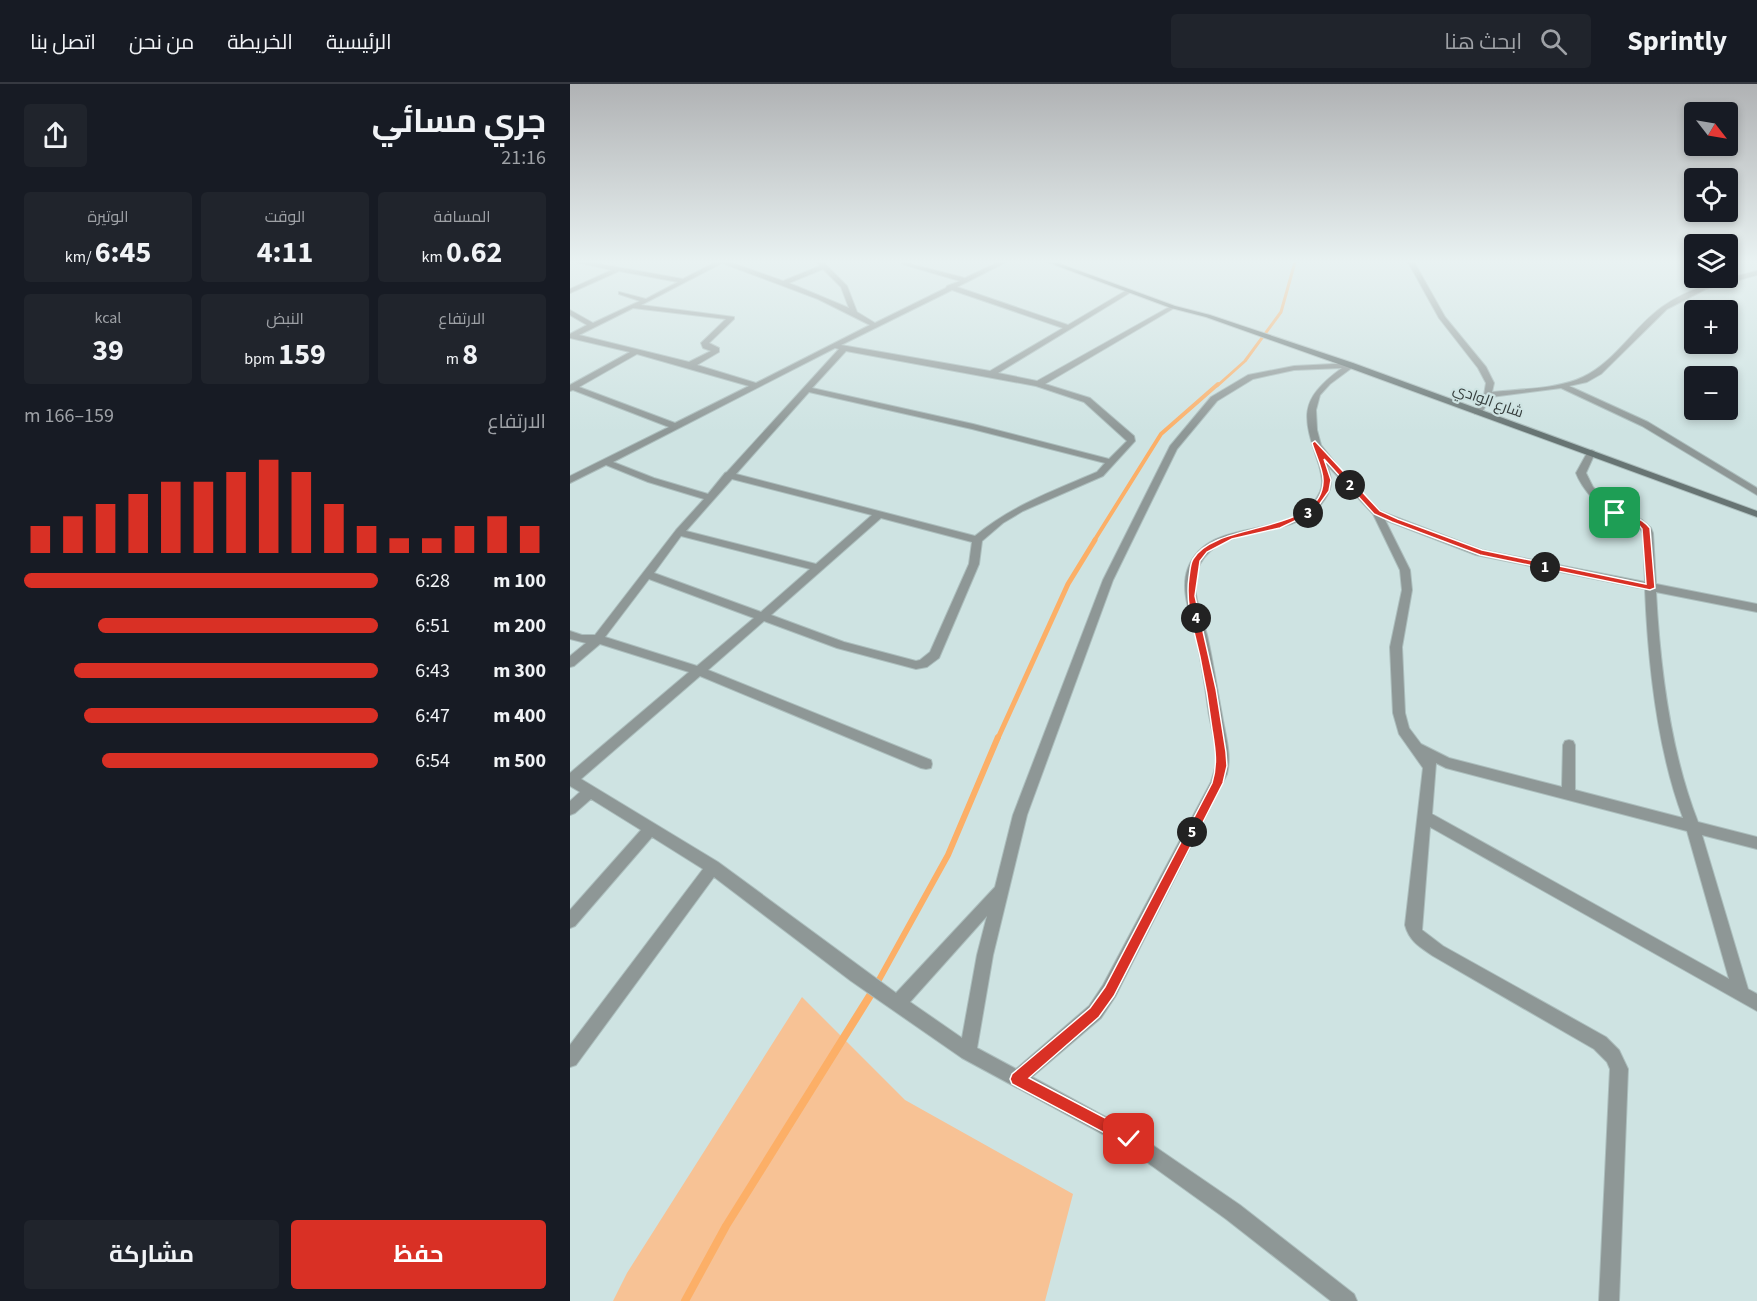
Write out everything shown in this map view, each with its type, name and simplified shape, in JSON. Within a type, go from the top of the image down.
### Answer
[{"type":"main road","name":"شارع الوادي","points":[[1217,319],[1350,365],[1757,514]]},
{"type":"street","points":[[581,319],[593,326]]},
{"type":"street","points":[[573,336],[607,319]]},
{"type":"street","points":[[690,365],[716,350],[706,346],[705,343],[731,319]]},
{"type":"street","points":[[864,319],[874,325]]},
{"type":"street","points":[[571,478],[886,319]]},
{"type":"street","points":[[1043,319],[1067,327]]},
{"type":"street","points":[[991,374],[1081,319]]},
{"type":"street","points":[[1038,384],[1152,319]]},
{"type":"street","points":[[1443,319],[1482,368],[1490,383],[1488,395],[1478,412]]},
{"type":"street","points":[[1488,395],[1562,386],[1584,380],[1598,372],[1654,319]]},
{"type":"street","points":[[573,336],[690,365],[755,385]]},
{"type":"street","points":[[646,574],[842,645],[916,665],[923,664],[935,655],[974,564],[977,540],[1000,521],[1020,509],[1100,474],[1129,445],[1131,438],[1087,400],[1038,384],[834,346]]},
{"type":"street","points":[[570,663],[598,639],[646,574],[708,497],[844,348]]},
{"type":"street","points":[[571,388],[637,351]]},
{"type":"street","points":[[1017,1079],[1095,1012],[1109,992],[1218,783],[1222,766],[1212,689],[1191,596],[1196,561],[1204,550],[1229,537],[1277,526],[1311,511],[1326,491],[1327,480],[1315,443],[1312,406],[1314,397],[1350,365]]},
{"type":"street","points":[[968,1052],[985,955],[1020,815],[1108,580],[1173,447],[1214,399],[1251,377],[1294,368],[1350,365]]},
{"type":"street","points":[[1562,386],[1645,424],[1757,492]]},
{"type":"street","points":[[571,388],[675,426]]},
{"type":"street","points":[[806,389],[1112,462]]},
{"type":"street","points":[[1315,443],[1341,476],[1377,513],[1401,559],[1407,580],[1396,647],[1399,712],[1403,730],[1430,768],[1413,925],[1415,934],[1438,951],[1600,1043],[1613,1056],[1619,1070],[1609,1301]]},
{"type":"street","points":[[1591,453],[1581,473],[1584,481],[1615,513],[1642,523],[1646,528],[1658,686],[1671,758],[1742,995]]},
{"type":"street","points":[[606,462],[651,480],[708,497]]},
{"type":"street","points":[[728,476],[977,540]]},
{"type":"street","points":[[1377,513],[1480,553],[1757,608]]},
{"type":"street","points":[[878,515],[571,779],[713,867],[857,975],[968,1052],[1129,1139],[1233,1212],[1347,1301]]},
{"type":"street","points":[[679,532],[819,568]]},
{"type":"street","points":[[570,635],[582,639],[598,639],[699,671],[926,764]]},
{"type":"street","points":[[1411,742],[1446,763],[1757,843]]},
{"type":"street","points":[[1568,795],[1569,745]]},
{"type":"street","points":[[570,809],[589,792]]},
{"type":"street","points":[[1426,818],[1757,1003]]},
{"type":"street","points":[[570,921],[650,829]]},
{"type":"street","points":[[570,1059],[713,867]]},
{"type":"street","points":[[897,1004],[937,957],[1001,889]]},
{"type":"shaded area","points":[[802,997],[905,1100],[1073,1194],[1045,1301],[613,1301],[627,1273]]},
{"type":"waterway","points":[[1217,386],[1245,361],[1276,319]]},
{"type":"waterway","points":[[1094,541],[1161,434],[1218,384]]},
{"type":"waterway","points":[[998,738],[1068,584],[1095,540]]},
{"type":"waterway","points":[[875,987],[948,855],[998,737]]},
{"type":"waterway","points":[[685,1301],[726,1226],[876,986]]},
{"type":"route","points":[[1129,1139],[1017,1079],[1095,1012],[1109,992],[1218,783],[1222,766],[1212,689],[1191,596],[1196,561],[1204,550],[1229,537],[1277,526],[1311,511],[1326,491],[1327,480],[1315,443],[1325,458],[1377,513],[1395,521],[1480,553],[1650,588],[1648,533],[1645,525],[1615,513]]}]
